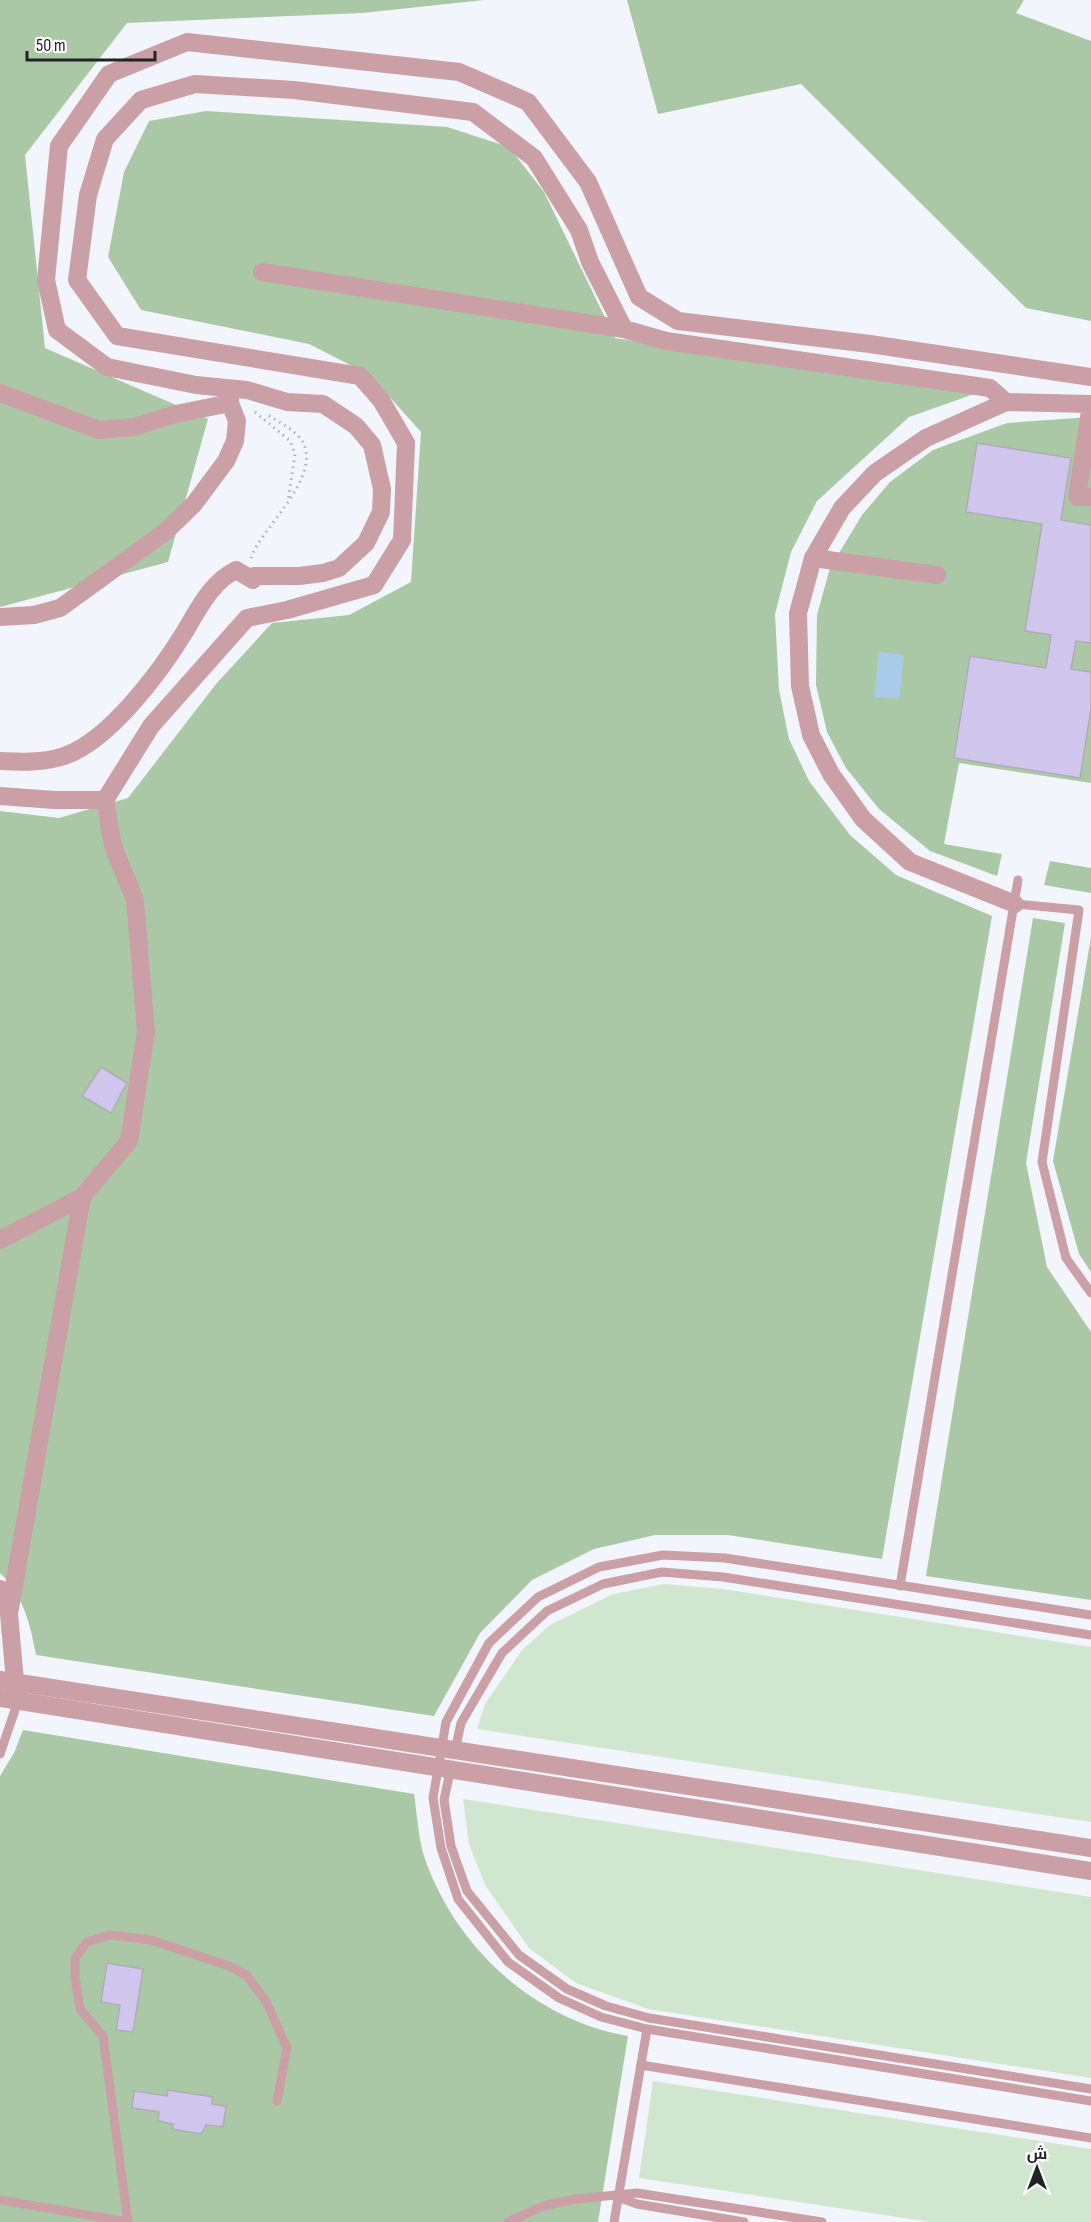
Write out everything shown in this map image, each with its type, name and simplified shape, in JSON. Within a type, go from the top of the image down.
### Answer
[{"type":"street","points":[[234,396],[196,385],[107,367],[57,330],[46,280],[59,146],[109,74],[187,42],[459,72],[528,102],[588,182],[639,297],[678,321],[870,344],[1091,377]]},
{"type":"street","points":[[0,1240],[82,1197],[129,1141],[146,1032],[135,900],[113,846],[105,800],[151,726],[247,618],[287,610],[374,585],[402,540],[407,468],[406,443],[381,400],[360,376],[117,336],[77,280],[88,195],[105,140],[141,100],[195,84],[294,90],[473,112],[534,158],[579,230],[590,262],[624,329]]},
{"type":"street","points":[[262,272],[624,329],[666,341],[990,388],[1006,402]]},
{"type":"street","points":[[0,393],[99,430],[134,427],[247,390],[287,402],[323,404],[356,426],[372,445],[382,489],[381,512],[376,527],[366,543],[339,568],[299,576],[254,576],[253,580],[236,570],[217,583],[147,684],[114,721],[81,748],[65,756],[45,761],[0,761]]},
{"type":"street","points":[[0,618],[34,615],[60,608],[165,532],[195,504],[226,461],[235,441],[237,422],[234,396]]},
{"type":"street","points":[[1015,904],[910,862],[863,819],[831,774],[811,735],[800,686],[798,612],[813,558],[842,508],[875,473],[926,438],[1006,402],[1091,404],[1077,496],[1091,497]]},
{"type":"street","points":[[813,558],[937,575]]},
{"type":"street","points":[[0,796],[54,800],[105,800]]},
{"type":"street","points":[[18,1701],[7,1681],[9,1614],[82,1197]]},
{"type":"street","points":[[0,1589],[9,1614]]},
{"type":"street","points":[[7,1681],[1091,1848]]},
{"type":"street","points":[[0,1698],[1091,1871]]},
{"type":"lane","points":[[900,1586],[1018,880]]},
{"type":"lane","points":[[1015,904],[1079,910],[1042,1162],[1066,1258],[1091,1293]]},
{"type":"lane","points":[[449,1748],[446,1722],[489,1643],[538,1597],[599,1567],[663,1555],[725,1558],[1091,1616]]},
{"type":"lane","points":[[1091,1635],[723,1577],[662,1572],[603,1584],[547,1611],[502,1653],[449,1748],[445,1767],[433,1798],[441,1848],[458,1899],[508,1962],[559,1998],[601,2017],[647,2029],[1091,2101]]},
{"type":"lane","points":[[0,1754],[18,1701]]},
{"type":"lane","points":[[445,1767],[444,1800],[451,1846],[467,1891],[519,1955],[567,1989],[606,2006],[649,2018],[1091,2089]]},
{"type":"lane","points":[[0,2200],[129,2222],[103,2036],[80,2008],[75,1977],[75,1958],[87,1942],[110,1935],[151,1940],[229,1966],[246,1975],[266,2001],[287,2048],[277,2101]]},
{"type":"lane","points":[[614,2222],[647,2029]]},
{"type":"lane","points":[[641,2065],[1091,2138]]},
{"type":"lane","points":[[508,2222],[543,2206],[565,2201],[618,2197],[637,2193],[787,2219],[822,2222]]},
{"type":"lane","points":[[618,2197],[637,2204],[744,2222]]},
{"type":"path","points":[[234,396],[290,441],[295,454],[287,505]]},
{"type":"path","points":[[234,396],[295,432],[301,439],[305,463],[296,490],[287,505],[255,545],[251,557],[253,580]]},
{"type":"green space","points":[[0,0],[484,0],[362,13],[127,23],[25,155],[45,348],[208,419],[168,562],[0,607]]},
{"type":"green space","points":[[627,0],[1024,0],[1016,13],[1091,41],[1091,321],[1026,308],[801,84],[658,114]]},
{"type":"green space","points":[[206,111],[447,127],[509,147],[544,192],[615,338],[977,393],[909,417],[817,501],[791,552],[775,614],[779,690],[789,739],[809,781],[850,835],[896,875],[992,916],[882,1559],[728,1535],[655,1535],[594,1549],[532,1580],[480,1633],[434,1716],[36,1655],[25,1611],[15,1591],[0,1573],[0,811],[59,818],[128,798],[216,684],[272,623],[349,615],[411,582],[421,432],[370,375],[309,344],[141,310],[108,257],[124,172],[149,121]]},
{"type":"green space","points":[[1091,417],[1091,783],[959,763],[944,844],[1002,854],[997,876],[930,851],[879,809],[846,768],[827,732],[816,685],[817,615],[830,568],[862,515],[890,482],[933,450],[1007,423]]},
{"type":"green space","points":[[1050,861],[1091,868],[1091,893],[1044,885]]},
{"type":"green space","points":[[1033,918],[1065,923],[1026,1163],[1047,1267],[1091,1332],[1091,1600],[926,1576]]},
{"type":"green space","points":[[1091,937],[1091,1272],[1079,1254],[1053,1161]]},
{"type":"green space","points":[[664,1584],[723,1589],[1091,1647],[1091,1822],[477,1729],[485,1704],[522,1650],[550,1625],[613,1594]]},
{"type":"green space","points":[[23,1730],[414,1794],[423,1853],[436,1886],[454,1918],[476,1947],[501,1973],[529,1995],[560,2013],[593,2027],[628,2036],[598,2222],[0,2222],[0,1776],[14,1753]]},
{"type":"green space","points":[[463,1799],[1091,1897],[1091,2078],[648,2009],[576,1983],[529,1948],[485,1885],[469,1844]]},
{"type":"green space","points":[[653,2081],[1091,2149],[1091,2222],[931,2222],[639,2178]]},
{"type":"water","points":[[879,652],[904,655],[899,699],[874,697]]},
{"type":"building","points":[[977,443],[1071,458],[1061,520],[1091,525],[1091,643],[1076,641],[1071,669],[1091,672],[1091,709],[1080,778],[954,758],[970,656],[1046,668],[1051,635],[1025,631],[1042,524],[966,512]]},
{"type":"building","points":[[101,1067],[127,1083],[111,1113],[82,1096]]},
{"type":"building","points":[[107,1963],[143,1969],[133,2032],[116,2030],[120,2005],[101,2002]]},
{"type":"building","points":[[168,2090],[213,2097],[212,2104],[226,2106],[223,2127],[206,2125],[201,2134],[172,2129],[173,2124],[158,2121],[159,2112],[132,2108],[134,2091],[167,2096]]}]
